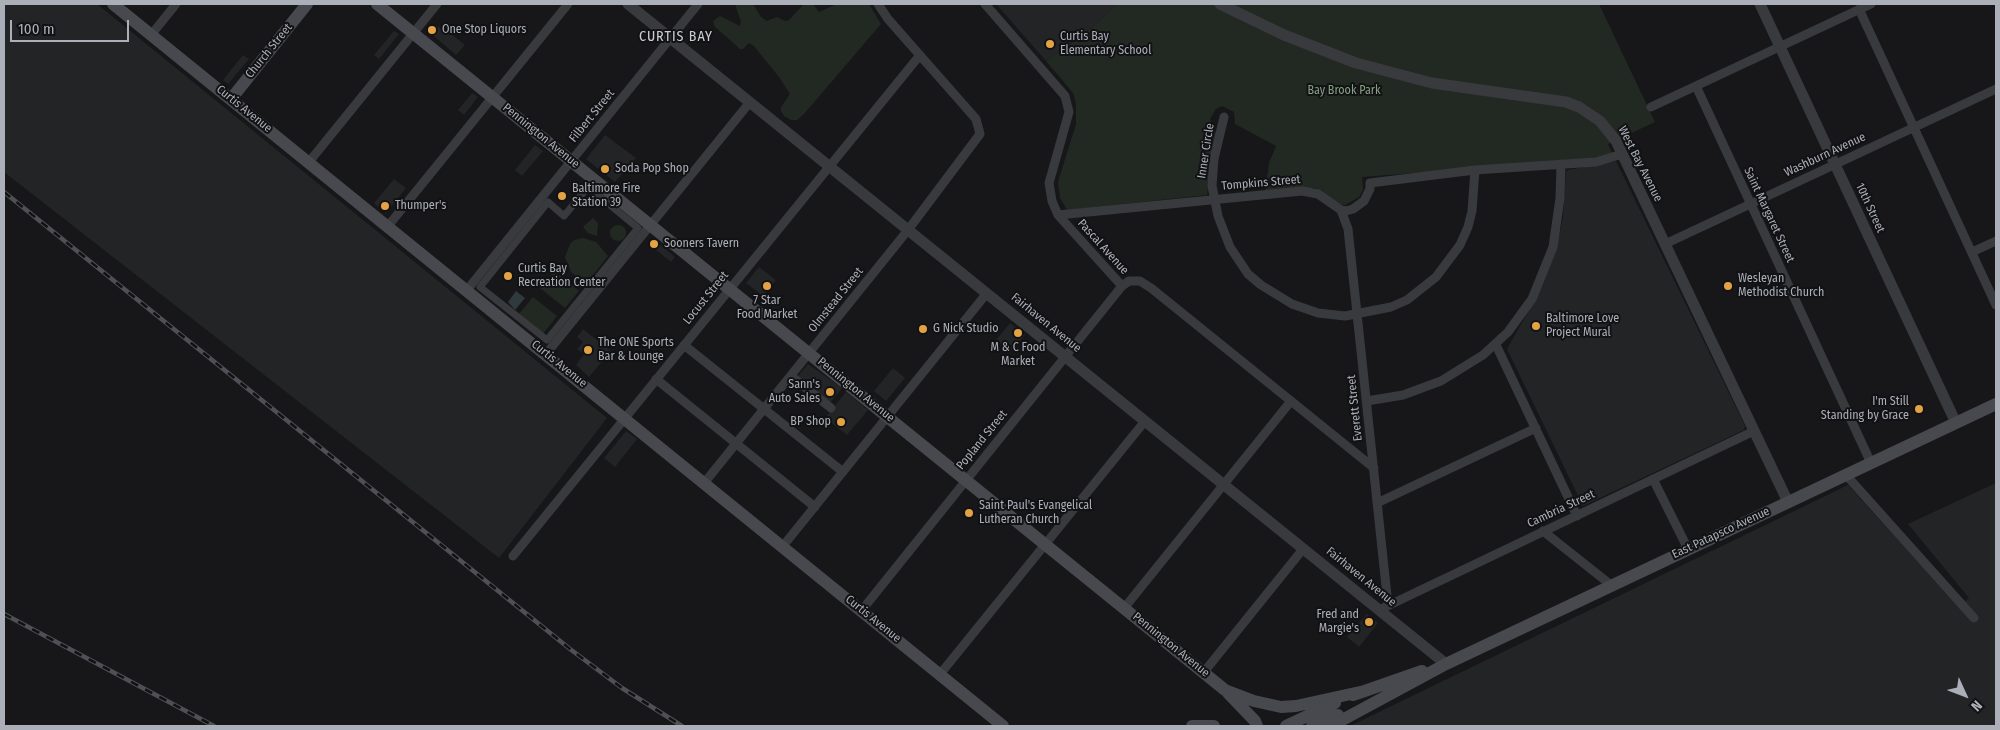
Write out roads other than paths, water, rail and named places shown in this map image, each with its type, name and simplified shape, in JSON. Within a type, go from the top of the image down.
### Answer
[{"type":"main road","name":"Curtis Avenue","points":[[112,4],[941,673],[1003,726]]},
{"type":"main road","name":"Church Street","points":[[231,99],[307,4]]},
{"type":"main road","name":"Pennington Avenue","points":[[377,4],[967,479],[1225,690],[1254,701],[1281,707],[1296,706],[1360,692]]},
{"type":"main road","name":"East Patapsco Avenue","points":[[1331,726],[1446,664],[1996,404]]},
{"type":"main road","name":"East Patapsco Avenue","points":[[1286,726],[1360,692],[1446,664]]},
{"type":"main road","points":[[1312,726],[1407,686]]},
{"type":"main road","points":[[1225,690],[1255,721],[1257,726]]},
{"type":"main road","points":[[1192,726],[1214,726]]},
{"type":"street","points":[[151,35],[176,4]]},
{"type":"street","points":[[309,162],[437,4]]},
{"type":"street","points":[[388,226],[568,4]]},
{"type":"street","name":"Fairhaven Avenue","points":[[628,4],[1303,548],[1383,607],[1446,664]]},
{"type":"street","name":"Filbert Street","points":[[467,290],[698,4]]},
{"type":"street","points":[[878,4],[888,19],[920,55]]},
{"type":"street","name":"Pascal Avenue","points":[[984,4],[1060,88],[1068,104],[1068,122],[1049,183],[1052,201],[1058,215],[1122,286],[1134,280],[1151,288],[1374,468]]},
{"type":"street","name":"West Bay Avenue","points":[[1220,4],[1318,50],[1392,74],[1450,86],[1550,99],[1579,107],[1600,121],[1616,141],[1788,502]]},
{"type":"street","name":"10th Street","points":[[1760,4],[1956,423]]},
{"type":"street","points":[[1651,106],[1871,4]]},
{"type":"street","points":[[1859,9],[1996,306]]},
{"type":"street","name":"Olmstead Street","points":[[704,482],[908,230],[978,139],[980,129],[976,119],[920,55]]},
{"type":"street","name":"Locust Street","points":[[512,556],[920,55]]},
{"type":"street","name":"Saint Margaret Street","points":[[1696,86],[1870,463]]},
{"type":"street","name":"Washburn Avenue","points":[[1665,244],[1996,88]]},
{"type":"street","points":[[546,354],[750,102]]},
{"type":"street","name":"Inner Circle","points":[[1224,117],[1212,173],[1218,216],[1230,247],[1248,274],[1261,285],[1304,309],[1331,315],[1358,315],[1391,307],[1407,300],[1436,277],[1448,263],[1468,227],[1472,211],[1475,170]]},
{"type":"street","points":[[1341,210],[1353,210],[1364,201],[1370,189],[1370,183],[1475,170],[1606,160],[1622,154]]},
{"type":"street","points":[[1367,401],[1403,395],[1428,386],[1461,369],[1496,345],[1520,317],[1532,299],[1547,264],[1558,218],[1560,164]]},
{"type":"street","points":[[588,187],[638,228],[547,340],[480,287],[548,202],[564,216],[588,187]]},
{"type":"street","name":"Tompkins Street","points":[[1058,215],[1287,192],[1310,192],[1326,198],[1341,210]]},
{"type":"street","name":"Everett Street","points":[[1341,210],[1348,230],[1358,315],[1377,503],[1383,607]]},
{"type":"street","points":[[1972,252],[1996,241]]},
{"type":"street","name":"Popland Street","points":[[862,610],[1122,286]]},
{"type":"street","points":[[783,546],[987,293]]},
{"type":"street","points":[[684,345],[843,472]]},
{"type":"street","points":[[1496,345],[1576,516]]},
{"type":"street","points":[[791,376],[831,408]]},
{"type":"street","points":[[656,379],[814,507]]},
{"type":"street","points":[[1125,607],[1291,401]]},
{"type":"street","points":[[941,673],[1145,421]]},
{"type":"street","points":[[1377,503],[1536,428]]},
{"type":"street","name":"Cambria Street","points":[[1383,607],[1754,431]]},
{"type":"street","points":[[1846,475],[1974,618]]},
{"type":"street","points":[[1653,479],[1688,549]]},
{"type":"street","points":[[1544,531],[1611,586]]},
{"type":"street","points":[[1204,672],[1303,548]]},
{"type":"railway","points":[[4,192],[570,649],[622,688],[682,726]]},
{"type":"railway","points":[[4,614],[214,726]]},
{"type":"place","name":"One Stop Liquors","points":[[432,30]]},
{"type":"place","name":"Curtis Bay Elementary School","points":[[1050,44]]},
{"type":"place","name":"Soda Pop Shop","points":[[605,169]]},
{"type":"place","name":"Baltimore Fire Station 39","points":[[562,196]]},
{"type":"place","name":"Thumper's","points":[[385,206]]},
{"type":"place","name":"Sooners Tavern","points":[[654,244]]},
{"type":"place","name":"Curtis Bay Recreation Center","points":[[508,276]]},
{"type":"place","name":"7 Star Food Market","points":[[767,286]]},
{"type":"place","name":"Wesleyan Methodist Church","points":[[1728,286]]},
{"type":"place","name":"Baltimore Love Project Mural","points":[[1536,326]]},
{"type":"place","name":"G Nick Studio","points":[[923,329]]},
{"type":"place","name":"M & C Food Market","points":[[1018,333]]},
{"type":"place","name":"The ONE Sports Bar & Lounge","points":[[588,350]]},
{"type":"place","name":"Sann's Auto Sales","points":[[830,392]]},
{"type":"place","name":"I'm Still Standing by Grace","points":[[1919,409]]},
{"type":"place","name":"BP Shop","points":[[841,422]]},
{"type":"place","name":"Saint Paul's Evangelical Lutheran Church","points":[[969,513]]},
{"type":"place","name":"Fred and Margie's","points":[[1369,622]]},
{"type":"district","name":"CURTIS BAY","points":[[676,37]]},
{"type":"park label","name":"Bay Brook Park","points":[[1344,91]]}]
